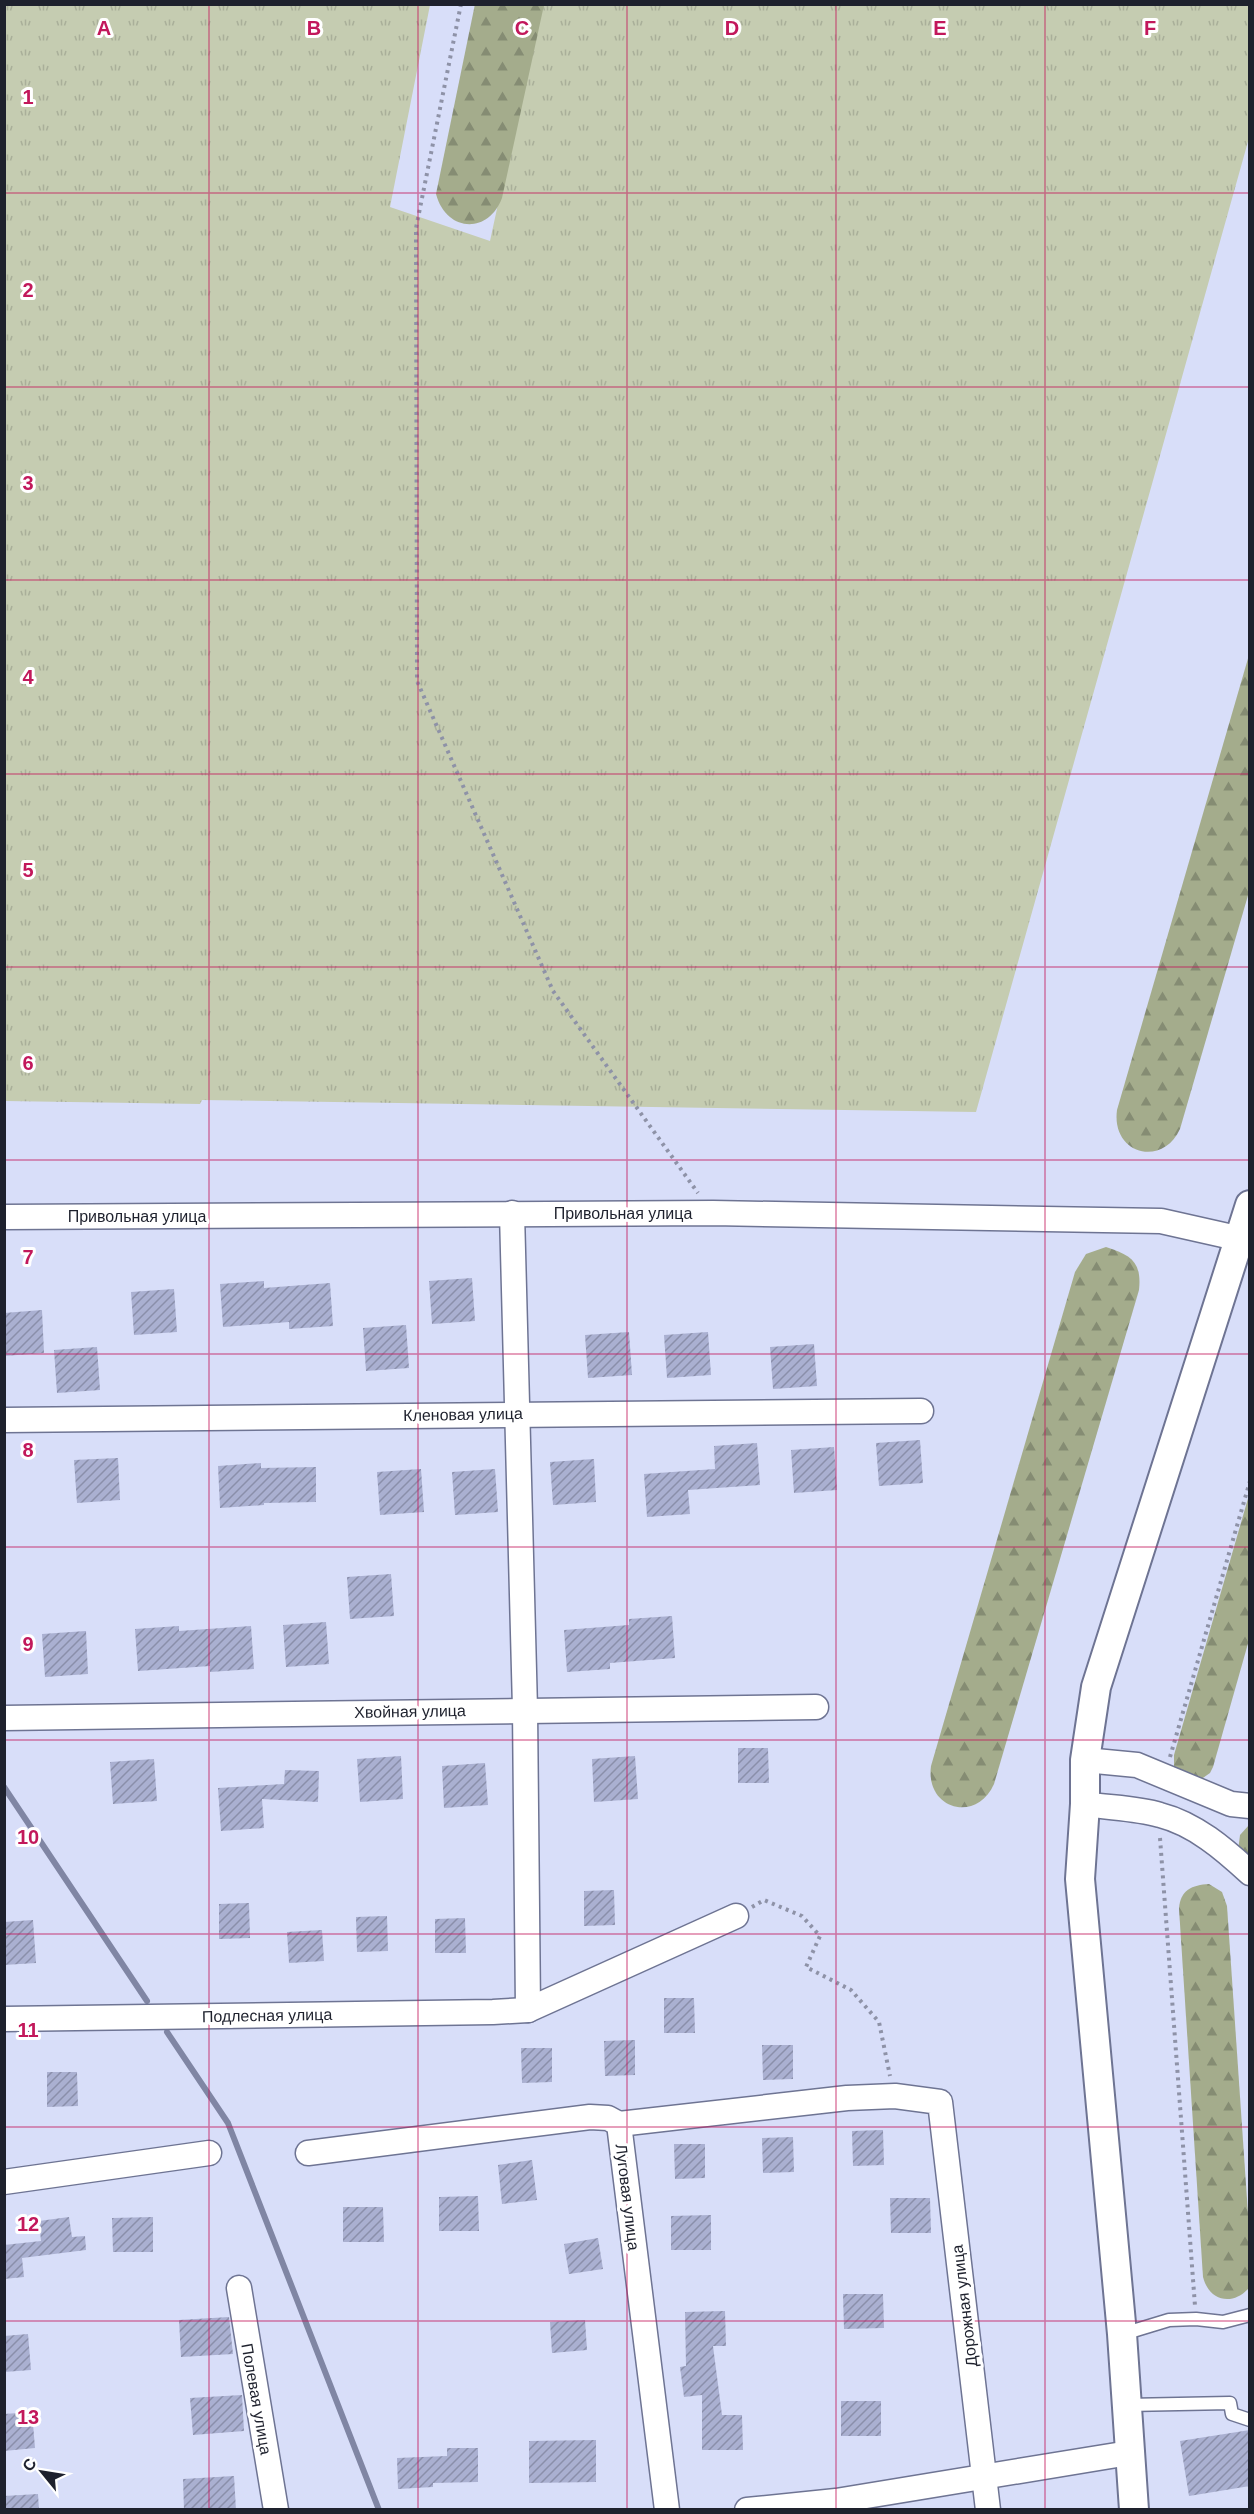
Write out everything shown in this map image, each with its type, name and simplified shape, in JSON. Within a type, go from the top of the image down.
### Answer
[{"type":"street","points":[[1134,2510],[1122,2334],[1080,1879],[1085,1804],[1085,1760],[1096,1687],[1245,1240],[1250,1205]]},
{"type":"street","points":[[512,1213],[525,1709],[528,2010],[736,1916]]},
{"type":"street","name":"Привольная улица","points":[[4,1216],[712,1213],[1161,1221],[1245,1240]]},
{"type":"street","name":"Кленовая улица","points":[[4,1420],[516,1413],[921,1411]]},
{"type":"street","name":"Хвойная улица","points":[[4,1718],[525,1709],[816,1707]]},
{"type":"street","points":[[1085,1760],[1137,1765],[1232,1804],[1250,1806]]},
{"type":"street","points":[[1085,1804],[1158,1814],[1179,1821],[1198,1832],[1250,1873]]},
{"type":"street","name":"Подлесная улица","points":[[4,2019],[528,2010]]},
{"type":"street","points":[[619,2124],[847,2098],[895,2096]]},
{"type":"street","name":"Дорожная улица","points":[[895,2096],[940,2102],[987,2510]]},
{"type":"street","name":"Луговая улица","points":[[308,2153],[590,2117],[608,2118],[619,2124],[668,2510]]},
{"type":"street","points":[[4,2182],[209,2153]]},
{"type":"street","name":"Полевая улица","points":[[239,2288],[276,2510]]},
{"type":"street","points":[[747,2510],[836,2501],[1129,2452]]},
{"type":"lane","points":[[1122,2334],[1169,2320],[1196,2319],[1223,2322],[1250,2315]]},
{"type":"lane","points":[[1126,2405],[1230,2403],[1232,2414],[1250,2420]]},
{"type":"path","points":[[461,4],[416,228],[417,681],[554,991],[712,1213]]},
{"type":"path","points":[[1164,1776],[1250,1481]]},
{"type":"path","points":[[1158,1814],[1196,2319]]},
{"type":"path","points":[[736,1916],[764,1900],[802,1916],[820,1936],[806,1967],[851,1990],[879,2022],[895,2096]]},
{"type":"green space","points":[[475,4],[544,5],[502,198],[496,210],[487,218],[478,223],[468,224],[458,222],[449,216],[441,207],[436,194]]},
{"type":"green space","points":[[5,5],[430,5],[390,207],[490,241],[541,5],[1249,5],[1249,138],[976,1112],[202,1100],[200,1104],[5,1101]]},
{"type":"green space","points":[[1249,655],[1249,892],[1180,1129],[1172,1141],[1162,1149],[1151,1152],[1140,1151],[1130,1146],[1122,1137],[1117,1125],[1117,1110]]},
{"type":"green space","points":[[1106,1247],[1122,1253],[1133,1261],[1139,1273],[1139,1290],[994,1784],[986,1796],[976,1804],[965,1807],[954,1806],[944,1801],[936,1793],[931,1781],[931,1766],[1075,1272],[1086,1254]]},
{"type":"green space","points":[[1249,1495],[1249,1640],[1213,1767],[1210,1773],[1200,1780],[1174,1768],[1174,1755]]},
{"type":"green space","points":[[1249,1825],[1249,1869],[1238,1851],[1240,1835]]},
{"type":"green space","points":[[1209,1884],[1222,1892],[1227,1906],[1250,2243],[1248,2289],[1235,2298],[1228,2299],[1216,2296],[1210,2291],[1203,2277],[1179,1909],[1184,1893],[1192,1887]]},
{"type":"building","points":[[472,1278],[475,1321],[432,1324],[429,1281]]},
{"type":"building","points":[[264,1281],[264,1288],[330,1283],[333,1326],[289,1329],[289,1322],[223,1327],[220,1284]]},
{"type":"building","points":[[174,1289],[177,1332],[134,1335],[131,1292]]},
{"type":"building","points":[[42,1310],[44,1353],[4,1356],[4,1313]]},
{"type":"building","points":[[406,1325],[409,1368],[366,1371],[363,1328]]},
{"type":"building","points":[[629,1332],[632,1375],[588,1378],[585,1335]]},
{"type":"building","points":[[708,1332],[711,1375],[667,1378],[664,1335]]},
{"type":"building","points":[[814,1344],[817,1386],[773,1389],[770,1347]]},
{"type":"building","points":[[97,1347],[100,1390],[57,1393],[54,1350]]},
{"type":"building","points":[[920,1440],[923,1483],[879,1486],[876,1443]]},
{"type":"building","points":[[757,1443],[760,1485],[688,1490],[690,1514],[647,1517],[644,1474],[715,1469],[714,1446]]},
{"type":"building","points":[[834,1447],[837,1490],[794,1493],[791,1450]]},
{"type":"building","points":[[118,1458],[120,1500],[77,1503],[74,1460]]},
{"type":"building","points":[[594,1459],[596,1502],[553,1505],[550,1462]]},
{"type":"building","points":[[261,1463],[261,1468],[316,1467],[316,1502],[264,1503],[264,1505],[220,1508],[218,1466]]},
{"type":"building","points":[[421,1469],[424,1512],[380,1515],[377,1472]]},
{"type":"building","points":[[495,1469],[498,1512],[455,1515],[452,1472]]},
{"type":"building","points":[[391,1574],[394,1616],[350,1619],[347,1577]]},
{"type":"building","points":[[672,1616],[675,1658],[610,1663],[610,1669],[567,1672],[564,1630],[629,1625],[629,1619]]},
{"type":"building","points":[[326,1622],[329,1664],[286,1667],[283,1625]]},
{"type":"building","points":[[179,1626],[179,1631],[251,1626],[254,1669],[210,1672],[210,1666],[138,1671],[135,1629]]},
{"type":"building","points":[[86,1631],[88,1674],[45,1677],[42,1634]]},
{"type":"building","points":[[738,1748],[768,1748],[769,1783],[738,1783]]},
{"type":"building","points":[[401,1756],[403,1799],[360,1802],[357,1759]]},
{"type":"building","points":[[635,1756],[638,1799],[594,1802],[592,1759]]},
{"type":"building","points":[[154,1759],[157,1801],[113,1804],[110,1762]]},
{"type":"building","points":[[485,1763],[488,1805],[444,1808],[442,1766]]},
{"type":"building","points":[[285,1770],[319,1771],[318,1802],[262,1799],[264,1828],[221,1831],[218,1788],[284,1784]]},
{"type":"building","points":[[614,1890],[615,1925],[584,1926],[584,1891]]},
{"type":"building","points":[[249,1903],[250,1938],[219,1939],[219,1904]]},
{"type":"building","points":[[387,1916],[388,1951],[357,1952],[356,1917]]},
{"type":"building","points":[[465,1918],[466,1953],[435,1953],[435,1919]]},
{"type":"building","points":[[33,1920],[36,1963],[4,1965],[4,1922]]},
{"type":"building","points":[[322,1930],[324,1961],[289,1963],[287,1932]]},
{"type":"building","points":[[664,1998],[694,1998],[695,2033],[664,2033]]},
{"type":"building","points":[[635,2040],[635,2075],[605,2076],[604,2041]]},
{"type":"building","points":[[762,2045],[793,2045],[793,2079],[763,2080]]},
{"type":"building","points":[[521,2048],[552,2048],[552,2082],[522,2083]]},
{"type":"building","points":[[47,2072],[77,2072],[78,2106],[47,2107]]},
{"type":"building","points":[[883,2130],[884,2165],[853,2166],[852,2131]]},
{"type":"building","points":[[793,2137],[794,2172],[763,2173],[762,2138]]},
{"type":"building","points":[[674,2144],[705,2144],[705,2178],[675,2179]]},
{"type":"building","points":[[532,2160],[537,2200],[502,2204],[498,2165]]},
{"type":"building","points":[[478,2196],[479,2231],[439,2231],[439,2197]]},
{"type":"building","points":[[890,2198],[930,2198],[931,2233],[891,2233]]},
{"type":"building","points":[[343,2207],[383,2207],[384,2242],[343,2242]]},
{"type":"building","points":[[711,2215],[711,2250],[671,2250],[671,2216]]},
{"type":"building","points":[[69,2217],[72,2237],[85,2236],[86,2250],[22,2258],[24,2277],[4,2279],[4,2245],[41,2241],[39,2221]]},
{"type":"building","points":[[153,2217],[153,2252],[113,2252],[112,2218]]},
{"type":"building","points":[[598,2238],[603,2269],[569,2274],[564,2244]]},
{"type":"building","points":[[843,2294],[883,2294],[884,2328],[844,2329]]},
{"type":"building","points":[[725,2311],[726,2346],[713,2346],[722,2415],[742,2415],[743,2450],[702,2450],[702,2395],[684,2397],[680,2367],[686,2366],[685,2312]]},
{"type":"building","points":[[229,2317],[233,2354],[181,2357],[179,2320]]},
{"type":"building","points":[[585,2320],[587,2350],[552,2353],[550,2322]]},
{"type":"building","points":[[28,2334],[31,2370],[4,2372],[4,2336]]},
{"type":"building","points":[[242,2395],[244,2431],[193,2435],[190,2398]]},
{"type":"building","points":[[841,2401],[881,2401],[881,2436],[841,2436]]},
{"type":"building","points":[[32,2412],[35,2448],[4,2451],[4,2414]]},
{"type":"building","points":[[1250,2430],[1250,2486],[1189,2496],[1180,2441]]},
{"type":"building","points":[[596,2440],[596,2482],[529,2483],[529,2441]]},
{"type":"building","points":[[447,2448],[478,2448],[478,2482],[433,2483],[433,2487],[398,2489],[397,2458],[447,2456]]},
{"type":"building","points":[[234,2476],[236,2510],[184,2510],[183,2479]]},
{"type":"building","points":[[38,2494],[39,2510],[4,2510],[4,2496]]},
{"type":"waterway","points":[[4,1787],[147,2001]]},
{"type":"waterway","points":[[167,2032],[228,2123],[379,2510]]}]
